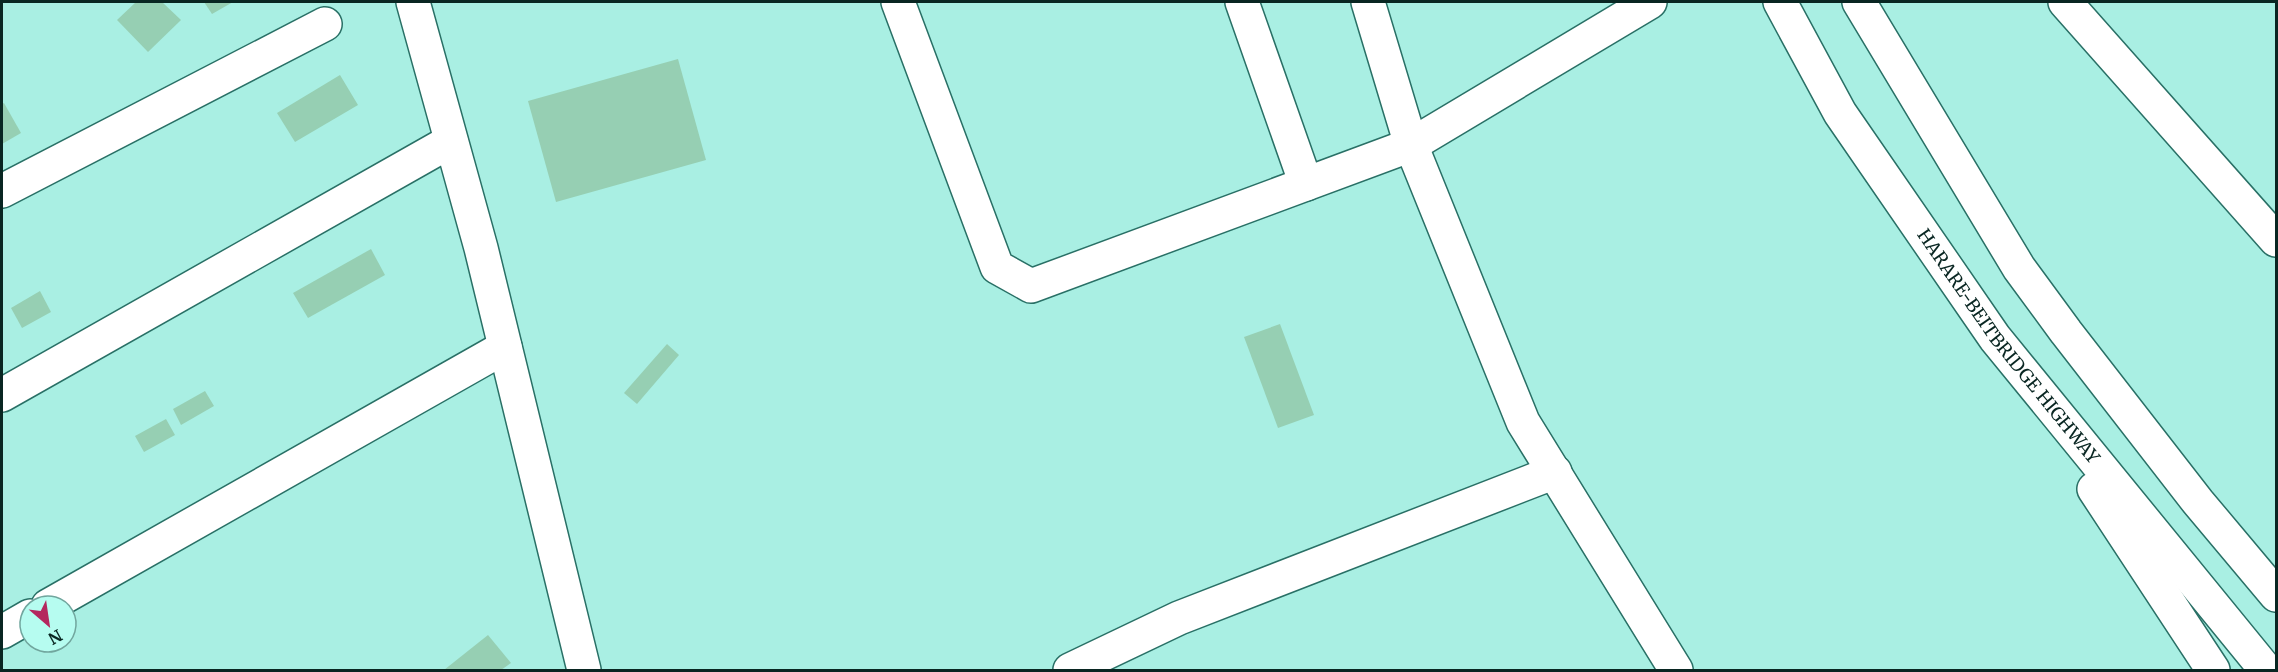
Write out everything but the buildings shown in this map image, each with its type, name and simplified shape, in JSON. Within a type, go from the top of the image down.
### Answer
[{"type":"main road","points":[[413,2],[481,248],[584,670]]},
{"type":"main road","points":[[898,2],[997,267],[1031,286],[1411,145],[1650,2]]},
{"type":"main road","points":[[1242,2],[1305,184]]},
{"type":"main road","points":[[1368,2],[1411,145],[1524,422],[1676,670]]},
{"type":"main road","name":"HARARE-BEITBRIDGE HIGHWAY","points":[[1780,2],[1840,113],[1995,338],[2266,670]]},
{"type":"main road","points":[[1859,2],[2019,268],[2198,502],[2277,595]]},
{"type":"main road","points":[[2065,2],[2277,240]]},
{"type":"main road","points":[[2,191],[325,24]]},
{"type":"main road","points":[[2,395],[451,141]]},
{"type":"main road","points":[[1995,338],[2213,670]]},
{"type":"main road","points":[[69,594],[505,347]]},
{"type":"main road","points":[[1071,670],[1179,618],[1555,472]]},
{"type":"main road","points":[[2,632],[18,623]]}]
